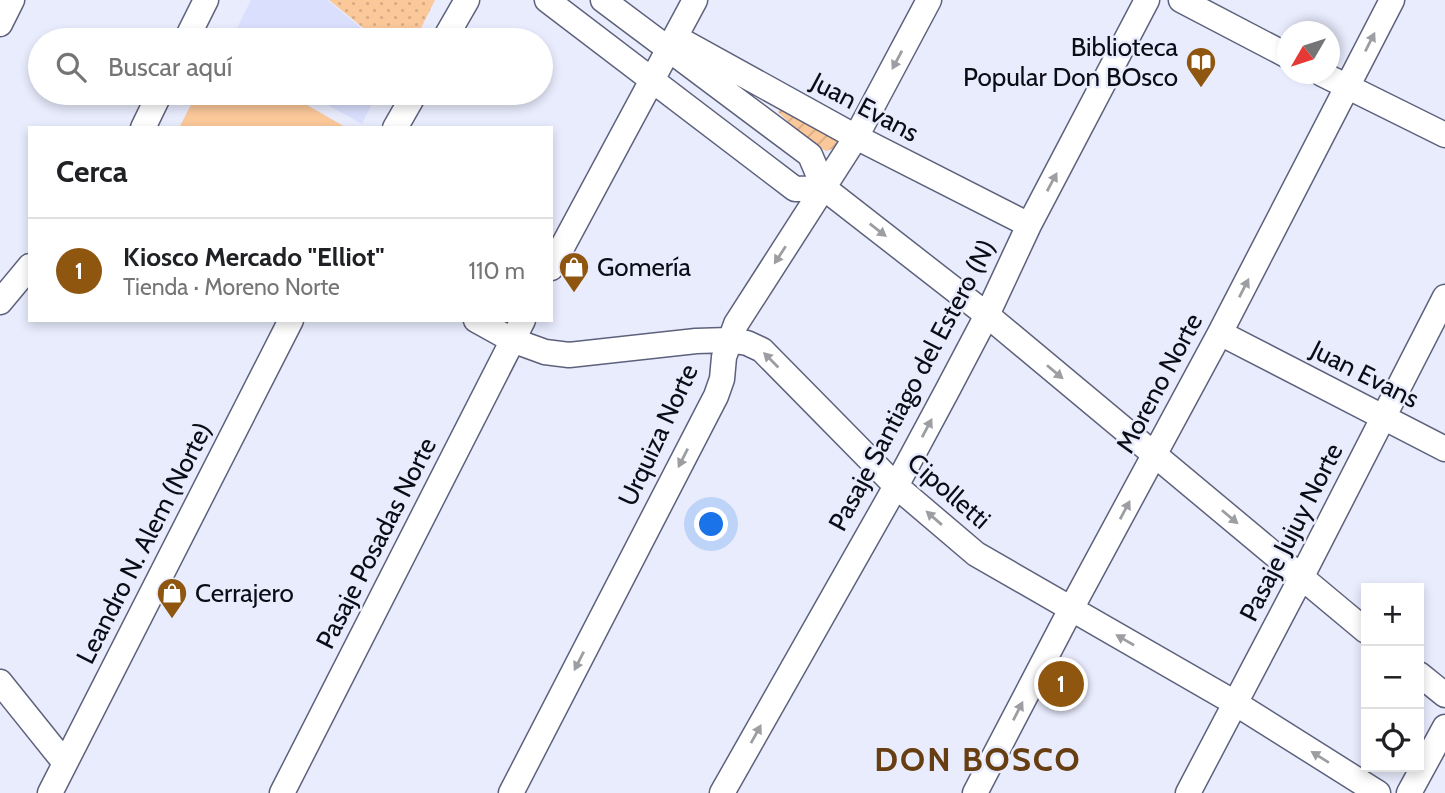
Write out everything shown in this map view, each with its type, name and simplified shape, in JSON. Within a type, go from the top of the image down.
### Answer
[{"type":"street","points":[[0,24],[12,0]]},
{"type":"street","points":[[451,28],[467,0]]},
{"type":"street","points":[[547,0],[795,190],[824,188]]},
{"type":"street","points":[[603,0],[672,44],[810,155],[824,188],[986,315],[1361,627]]},
{"type":"street","points":[[553,264],[695,0]]},
{"type":"street","name":"Urquiza Norte","points":[[511,793],[716,396],[722,379],[724,357],[736,324],[856,136],[929,0]]},
{"type":"street","name":"Pasaje Santiago del Estero (N)","points":[[722,793],[896,486],[1147,0]]},
{"type":"street","points":[[1181,0],[1277,50]]},
{"type":"street","name":"Moreno Norte","points":[[975,793],[1220,333],[1392,0]]},
{"type":"street","points":[[190,28],[198,3]]},
{"type":"street","name":"Juan Evans","points":[[672,44],[1029,225]]},
{"type":"street","points":[[1340,83],[1445,135]]},
{"type":"street","points":[[144,126],[154,105]]},
{"type":"street","points":[[396,126],[408,105]]},
{"type":"street","points":[[0,302],[28,268]]},
{"type":"street","name":"Pasaje Jujuy Norte","points":[[1188,793],[1445,297]]},
{"type":"street","name":"Leandro N. Alem (Norte)","points":[[50,793],[290,322]]},
{"type":"street","name":"Cipolletti","points":[[484,322],[517,330],[545,352],[569,355],[696,341],[747,343],[762,350],[896,486],[976,554],[1235,703],[1378,793]]},
{"type":"street","name":"Pasaje Posadas Norte","points":[[282,793],[517,330]]},
{"type":"street","name":"Juan Evans","points":[[1220,333],[1445,449]]},
{"type":"street","points":[[1424,678],[1445,695]]},
{"type":"street","points":[[0,682],[65,763]]},
{"type":"street","points":[[1409,793],[1445,727]]},
{"type":"shaded area","points":[[251,0],[327,0],[361,28],[237,28]]},
{"type":"shaded area","points":[[329,0],[435,0],[421,28],[363,28]]},
{"type":"shaded area","points":[[191,105],[307,105],[344,126],[180,126]]},
{"type":"shaded area","points":[[328,105],[371,105],[362,124]]},
{"type":"shaded area","points":[[780,109],[833,135],[837,141],[835,148],[826,151],[811,143],[778,112]]},
{"type":"place","name":"Biblioteca Popular Don BOsco","points":[[1201,89]]},
{"type":"place","name":"Gomería","points":[[574,294]]},
{"type":"place","name":"Cerrajero","points":[[172,620]]},
{"type":"place","name":"Kiosco Mercado \"Elliot\"","points":[[1061,684]]},
{"type":"district","name":"DON BOSCO","points":[[978,759]]}]
